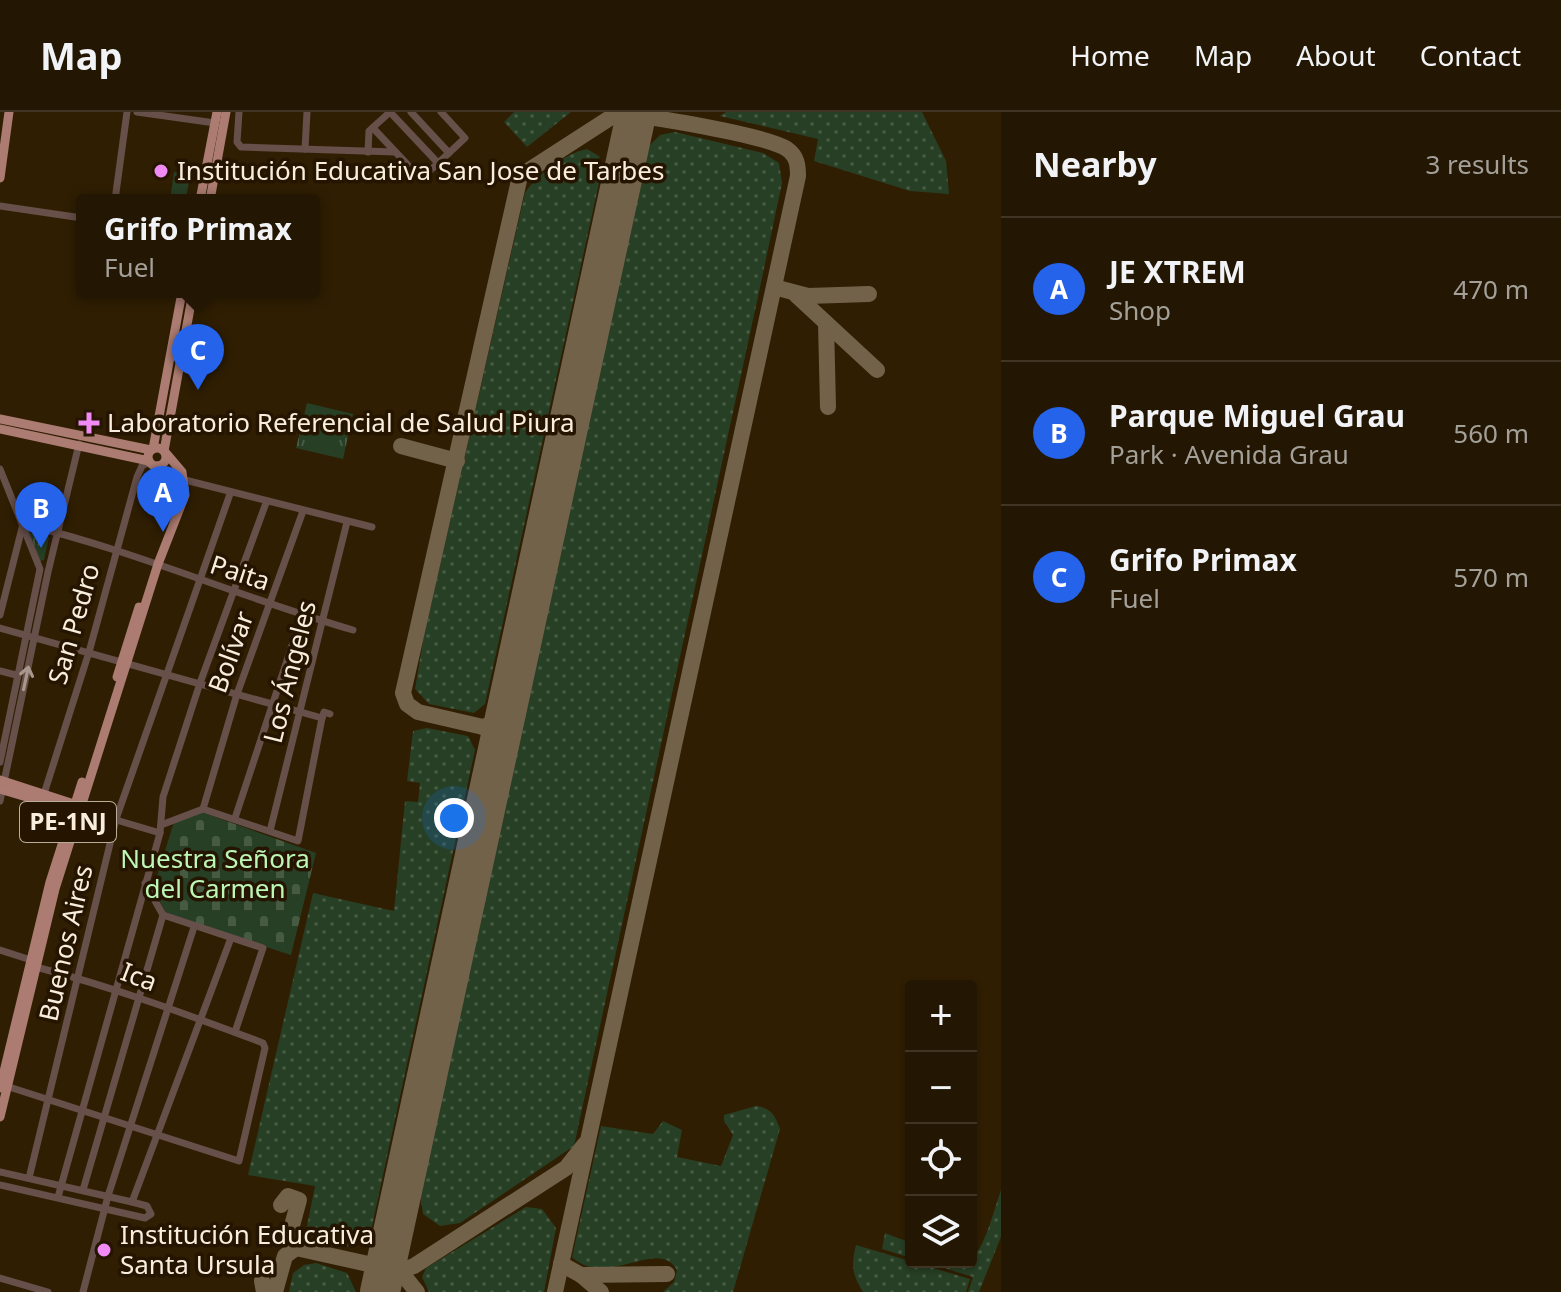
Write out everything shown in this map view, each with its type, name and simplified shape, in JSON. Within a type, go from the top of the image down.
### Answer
[{"type":"main road","points":[[0,178],[9,112]]},
{"type":"main road","points":[[211,194],[226,112]]},
{"type":"main road","points":[[201,194],[216,117]]},
{"type":"main road","points":[[152,457],[165,416],[181,298]]},
{"type":"main road","points":[[172,377],[192,298]]},
{"type":"main road","points":[[0,429],[166,460],[165,416]]},
{"type":"main road","points":[[0,419],[80,442]]},
{"type":"main road","points":[[152,457],[165,451]]},
{"type":"main road","points":[[165,451],[185,480]]},
{"type":"main road","points":[[152,457],[178,490],[181,507]]},
{"type":"main road","name":"PE-1NJ","points":[[0,1117],[3,1082],[78,809],[150,573],[158,564],[181,507],[185,480]]},
{"type":"main road","points":[[2,785],[78,809]]},
{"type":"street","points":[[116,194],[127,112]]},
{"type":"street","points":[[137,112],[216,117]]},
{"type":"street","points":[[239,112],[237,142],[241,147],[395,152]]},
{"type":"street","points":[[305,149],[307,112]]},
{"type":"street","points":[[368,152],[373,128],[390,112],[438,163]]},
{"type":"street","points":[[411,112],[449,153]]},
{"type":"street","points":[[373,128],[421,179],[465,138],[441,112]]},
{"type":"street","points":[[0,206],[76,217]]},
{"type":"street","points":[[0,801],[34,637],[80,442]]},
{"type":"street","name":"San Pedro","points":[[43,798],[89,652],[139,471],[152,457]]},
{"type":"street","points":[[0,469],[40,569],[0,762]]},
{"type":"street","points":[[185,480],[230,494],[372,527]]},
{"type":"street","name":"Buenos Aires","points":[[29,1178],[116,819],[230,494]]},
{"type":"street","points":[[58,1197],[160,829],[159,813],[200,683],[266,503]]},
{"type":"street","name":"Bolívar","points":[[203,809],[237,694],[303,511]]},
{"type":"street","name":"Los Ángeles","points":[[270,831],[347,522]]},
{"type":"street","points":[[0,615],[23,524]]},
{"type":"street","name":"Paita","points":[[23,524],[116,550],[198,581],[353,630]]},
{"type":"street","points":[[235,818],[302,615]]},
{"type":"street","points":[[0,628],[326,716],[298,841],[203,809],[160,829],[78,809]]},
{"type":"street","points":[[0,671],[16,675]]},
{"type":"street","points":[[145,883],[163,915],[264,949],[235,1032]]},
{"type":"street","points":[[83,1190],[163,915]]},
{"type":"street","points":[[83,1292],[104,1208],[194,927]]},
{"type":"street","points":[[132,1202],[231,938]]},
{"type":"street","name":"Ica","points":[[0,950],[34,964],[116,989],[265,1045],[239,1161],[155,1135]]},
{"type":"street","points":[[3,1082],[155,1135]]},
{"type":"street","points":[[0,1172],[149,1207],[149,1218],[0,1185]]},
{"type":"street","points":[[0,1278],[16,1288],[48,1292]]},
{"type":"green space","points":[[514,112],[571,112],[527,147],[504,122]]},
{"type":"green space","points":[[726,112],[922,112],[946,161],[949,194],[910,191],[814,161],[818,139],[720,116]]},
{"type":"green space","points":[[675,132],[763,153],[779,163],[782,183],[759,292],[574,1146],[460,1223],[440,1226],[423,1214],[420,1194],[648,147],[660,135]]},
{"type":"green space","points":[[587,149],[599,156],[602,169],[485,704],[474,713],[429,704],[415,689],[424,635],[525,193],[552,166]]},
{"type":"green space","points":[[174,172],[190,174],[187,194],[171,194]]},
{"type":"green space","points":[[307,403],[353,414],[343,459],[296,448]]},
{"type":"green space","points":[[29,532],[49,537],[44,560],[40,561]]},
{"type":"green space","points":[[427,728],[468,736],[475,750],[372,1226],[360,1242],[350,1246],[330,1246],[321,1242],[307,1226],[315,1186],[248,1175],[313,893],[394,911],[405,801],[418,802],[420,783],[407,781],[413,731]]},
{"type":"green space","name":"Nuestra Señora del Carmen","points":[[201,812],[316,853],[291,955],[167,915],[153,889],[174,822]]},
{"type":"green space","points":[[756,1106],[772,1113],[780,1129],[733,1292],[663,1292],[674,1282],[677,1270],[668,1261],[658,1258],[600,1268],[586,1266],[572,1257],[601,1126],[653,1134],[663,1121],[682,1130],[677,1157],[721,1166],[733,1135],[724,1121],[724,1115]]},
{"type":"green space","points":[[1001,1190],[1001,1237],[979,1292],[968,1292],[973,1277],[944,1268],[977,1268],[977,1253]]},
{"type":"green space","points":[[526,1207],[542,1209],[556,1228],[544,1292],[429,1292],[422,1277],[426,1268]]},
{"type":"green space","points":[[885,1233],[905,1241],[905,1256],[882,1249]]},
{"type":"green space","points":[[856,1245],[905,1260],[905,1268],[933,1268],[970,1279],[966,1292],[863,1292],[853,1258]]},
{"type":"green space","points":[[316,1263],[347,1273],[356,1292],[289,1292],[293,1273],[304,1265]]},
{"type":"taxiway","points":[[504,719],[483,727],[418,712],[407,704],[403,693],[520,176],[616,114],[731,132],[787,149],[796,161],[798,176],[555,1292]]},
{"type":"taxiway","points":[[774,287],[808,296],[869,294]]},
{"type":"taxiway","points":[[796,295],[877,370]]},
{"type":"taxiway","points":[[826,323],[828,407]]},
{"type":"taxiway","points":[[401,446],[457,461]]},
{"type":"taxiway","points":[[483,727],[493,733],[498,748]]},
{"type":"taxiway","points":[[400,1271],[414,1266],[566,1168],[585,1144]]},
{"type":"taxiway","points":[[281,1205],[288,1196],[299,1200],[290,1233],[296,1248]]},
{"type":"taxiway","points":[[275,1292],[285,1256],[296,1248],[400,1271],[417,1292]]},
{"type":"taxiway","points":[[561,1264],[581,1275],[667,1274]]},
{"type":"taxiway","points":[[581,1275],[601,1292]]},
{"type":"taxiway","points":[[262,1281],[264,1292]]},
{"type":"runway","points":[[380,1292],[636,115]]},
{"type":"place","name":"Institución Educativa San Jose de Tarbes","points":[[161,171]]},
{"type":"place","name":"Grifo Primax","points":[[198,390]]},
{"type":"place","name":"Laboratorio Referencial de Salud Piura","points":[[89,423]]},
{"type":"place","name":"JE XTREM","points":[[163,532]]},
{"type":"place","name":"Parque Miguel Grau","points":[[41,548]]},
{"type":"place","name":"Institución Educativa Santa Ursula","points":[[104,1250]]}]
